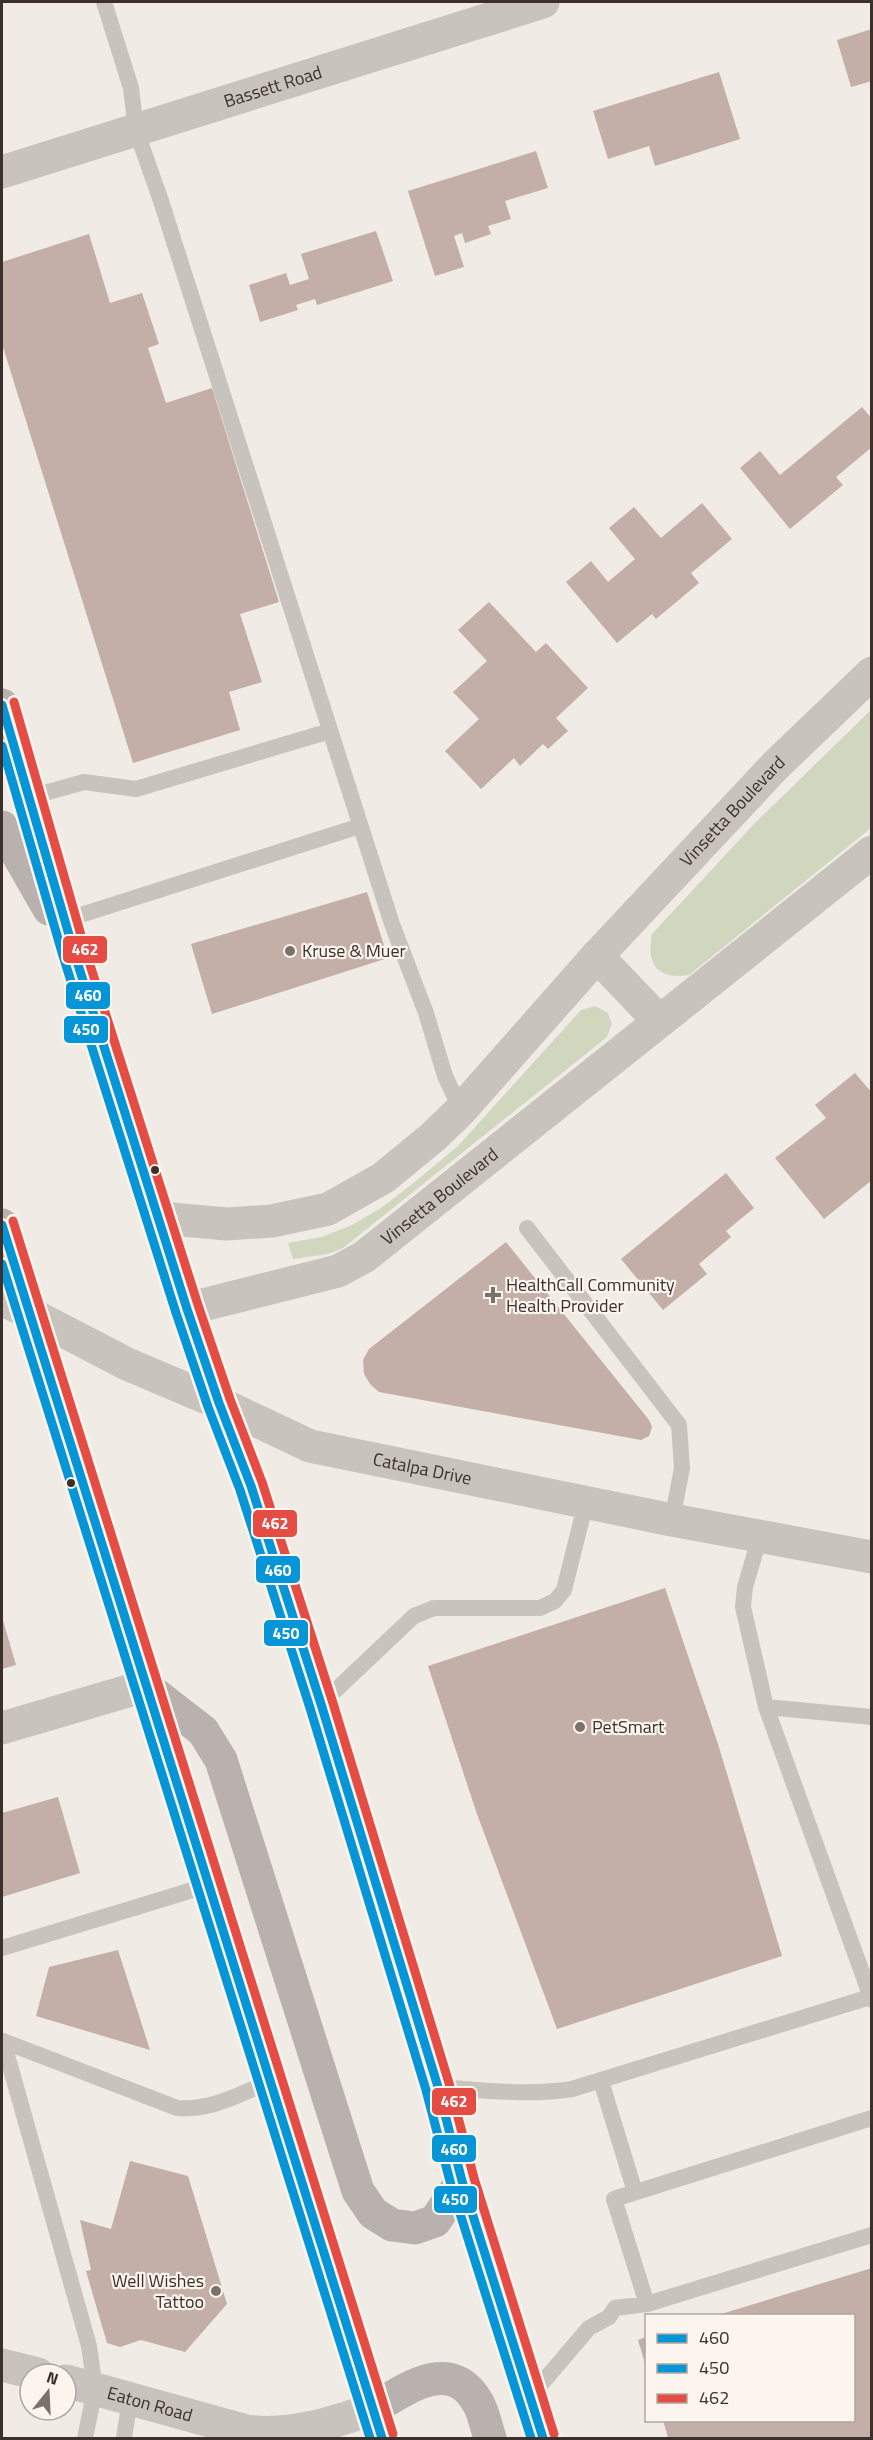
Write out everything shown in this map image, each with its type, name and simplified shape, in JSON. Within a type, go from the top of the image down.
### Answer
[{"type":"main road","points":[[2,705],[74,952],[187,1309],[219,1403],[251,1486],[321,1704],[438,2086],[462,2181],[543,2439]]},
{"type":"main road","points":[[2,827],[74,952]]},
{"type":"main road","points":[[2,1225],[15,1306],[146,1686],[378,2424]]},
{"type":"main road","points":[[146,1686],[203,1731],[221,1760],[358,2191],[373,2213],[392,2225],[415,2228],[435,2221],[462,2181]]},
{"type":"main road","points":[[378,2424],[409,2387],[428,2379],[449,2379],[464,2385],[478,2403],[490,2439]]},
{"type":"street","name":"Bassett Road","points":[[2,172],[543,2]]},
{"type":"street","name":"Vinsetta Boulevard","points":[[160,1218],[227,1224],[272,1221],[328,1209],[383,1178],[433,1137],[460,1110],[597,956],[775,766],[872,673]]},
{"type":"street","name":"Vinsetta Boulevard","points":[[187,1309],[338,1271],[364,1257],[872,852]]},
{"type":"street","points":[[597,956],[659,1021]]},
{"type":"street","name":"Catalpa Drive","points":[[15,1306],[127,1364],[219,1403],[310,1446],[672,1520],[872,1557]]},
{"type":"street","points":[[2,1728],[146,1686]]},
{"type":"street","points":[[2,2365],[18,2369]]},
{"type":"street","name":"Eaton Road","points":[[81,2385],[130,2400],[261,2433],[327,2425],[378,2424]]},
{"type":"lane","points":[[104,2],[131,88],[136,130],[161,201],[392,924],[426,1013],[445,1076],[460,1110]]},
{"type":"lane","points":[[30,797],[84,782],[136,789],[330,731]]},
{"type":"lane","points":[[65,920],[360,826]]},
{"type":"lane","points":[[527,1228],[679,1425],[682,1468],[672,1520]]},
{"type":"lane","points":[[321,1704],[414,1616],[434,1608],[540,1608],[555,1601],[564,1590],[586,1502]]},
{"type":"lane","points":[[438,2086],[547,2093],[572,2089],[871,1999],[766,1707],[743,1607],[745,1587],[760,1536]]},
{"type":"lane","points":[[766,1707],[872,1717]]},
{"type":"lane","points":[[2,1948],[209,1885]]},
{"type":"lane","points":[[85,2439],[81,2385],[89,2346],[3,2042],[177,2108],[196,2110],[222,2102],[271,2081]]},
{"type":"lane","points":[[601,2081],[635,2192]]},
{"type":"lane","points":[[648,2304],[614,2199],[872,2118]]},
{"type":"lane","points":[[530,2397],[589,2328],[609,2317],[615,2308],[648,2304],[872,2235]]},
{"type":"lane","points":[[124,2439],[130,2400]]},
{"type":"green space","points":[[871,710],[871,828],[689,975],[669,975],[656,968],[651,954],[652,934],[754,824]]},
{"type":"green space","points":[[595,1006],[608,1013],[612,1024],[607,1037],[343,1248],[328,1254],[293,1259],[288,1243],[322,1237],[352,1225],[381,1208],[458,1146],[581,1010]]},
{"type":"building","points":[[872,29],[872,81],[851,87],[837,40]]},
{"type":"building","points":[[719,72],[740,139],[655,166],[649,146],[608,159],[593,111]]},
{"type":"building","points":[[536,151],[548,188],[505,201],[511,219],[488,226],[491,234],[465,243],[462,233],[454,236],[464,267],[435,276],[408,191]]},
{"type":"building","points":[[376,231],[393,281],[317,305],[315,299],[296,305],[298,310],[260,322],[249,285],[286,273],[290,285],[309,279],[301,254]]},
{"type":"building","points":[[89,234],[110,303],[142,293],[159,344],[148,348],[166,403],[212,388],[279,602],[240,614],[262,682],[229,692],[240,730],[133,763],[2,344],[2,262]]},
{"type":"building","points":[[862,407],[872,419],[872,447],[836,477],[843,485],[790,529],[740,468],[760,451],[780,475]]},
{"type":"building","points":[[702,503],[732,539],[691,573],[699,583],[656,619],[652,614],[617,643],[566,582],[591,561],[608,582],[635,559],[609,528],[634,507],[661,538]]},
{"type":"building","points":[[489,602],[536,652],[546,643],[588,688],[556,718],[568,731],[548,749],[543,744],[520,766],[514,758],[481,789],[445,751],[479,719],[453,692],[487,661],[458,630]]},
{"type":"building","name":"Kruse & Muer","points":[[367,892],[388,958],[212,1014],[191,944]]},
{"type":"building","points":[[855,1073],[872,1093],[872,1180],[824,1219],[775,1158],[826,1118],[815,1105]]},
{"type":"building","points":[[726,1173],[754,1208],[726,1231],[731,1237],[699,1264],[707,1274],[663,1310],[621,1259]]},
{"type":"building","name":"HealthCall Community Health Provider","points":[[506,1242],[649,1420],[652,1427],[649,1436],[641,1440],[379,1392],[370,1384],[364,1374],[363,1360],[369,1349]]},
{"type":"building","points":[[665,1588],[718,1744],[782,1956],[557,2029],[477,1814],[428,1666]]},
{"type":"building","points":[[2,1617],[16,1665],[2,1669]]},
{"type":"building","points":[[58,1797],[80,1873],[2,1897],[2,1813]]},
{"type":"building","points":[[118,1950],[150,2050],[36,2016],[49,1967]]},
{"type":"building","points":[[130,2161],[188,2176],[227,2304],[185,2352],[141,2340],[120,2347],[107,2343],[86,2271],[91,2270],[80,2220],[111,2229]]},
{"type":"building","points":[[872,2268],[872,2438],[668,2438],[664,2422],[855,2422],[855,2314],[721,2314]]},
{"type":"building","points":[[645,2337],[645,2364],[638,2340]]},
{"type":"transit line","name":"462","points":[[14,702],[85,949],[198,1305],[230,1399],[262,1482],[332,1700],[449,2083],[474,2178],[554,2434]]},
{"type":"transit line","name":"460","points":[[2,705],[74,952],[187,1309],[219,1403],[251,1486],[321,1704],[438,2087],[462,2181],[543,2438]]},
{"type":"transit line","name":"450","points":[[2,746],[63,956],[176,1313],[208,1407],[240,1490],[310,1708],[426,2090],[451,2185],[531,2438]]},
{"type":"transit line","name":"462","points":[[13,1221],[393,2434]]},
{"type":"transit line","name":"460","points":[[2,1225],[382,2438]]},
{"type":"transit line","name":"450","points":[[2,1264],[370,2438]]},
{"type":"place","name":"Kruse & Muer","points":[[290,951]]},
{"type":"place","name":"HealthCall Community Health Provider","points":[[493,1295]]},
{"type":"place","name":"PetSmart","points":[[580,1727]]},
{"type":"place","name":"Well Wishes Tattoo","points":[[216,2291]]}]
